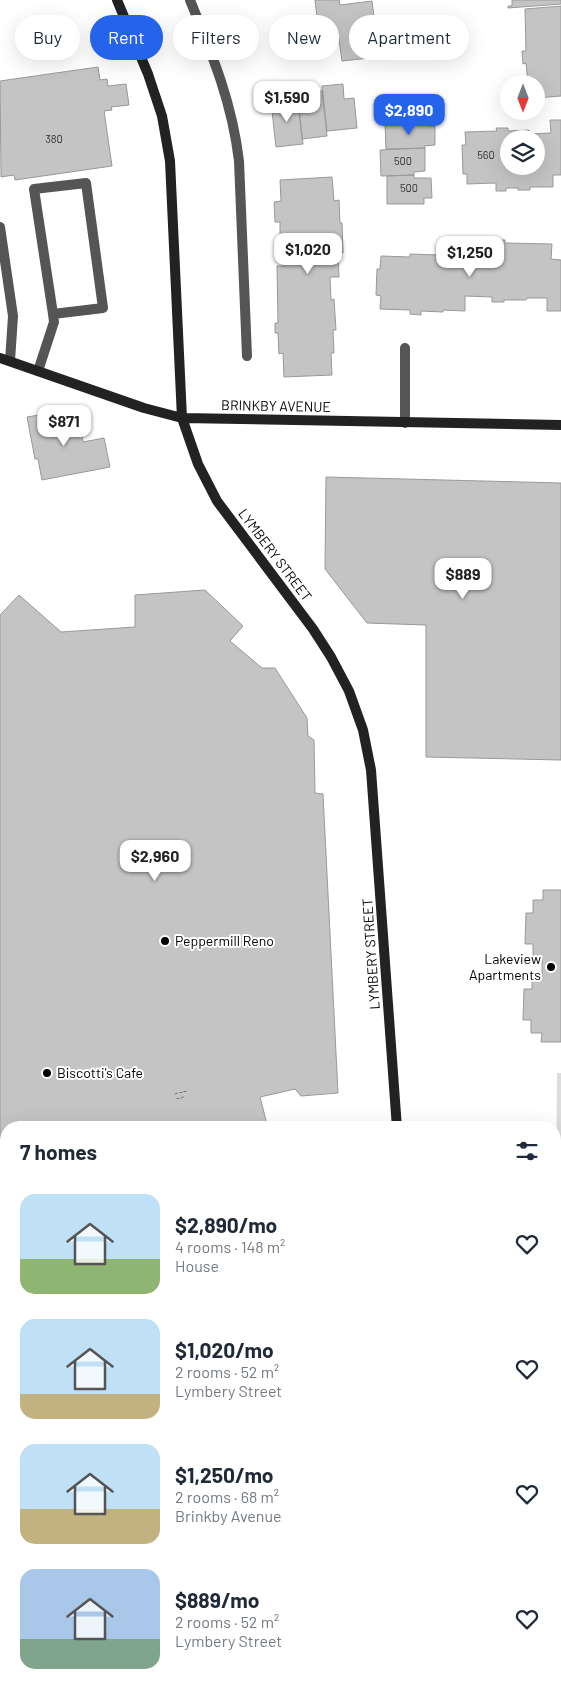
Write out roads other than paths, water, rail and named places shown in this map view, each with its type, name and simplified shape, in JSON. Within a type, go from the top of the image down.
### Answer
[{"type":"street","name":"LYMBERY STREET","points":[[117,0],[148,74],[162,116],[170,161],[182,418],[198,464],[217,501],[331,657],[349,692],[363,730],[371,770],[396,1121]]},
{"type":"street","points":[[190,0],[220,76],[236,137],[239,161],[247,356]]},
{"type":"street","points":[[38,371],[54,322],[52,314],[34,189],[86,183],[103,308],[52,314]]},
{"type":"street","points":[[0,227],[1,246],[13,316],[5,360]]},
{"type":"street","points":[[406,348],[406,423]]},
{"type":"street","name":"BRINKBY AVENUE","points":[[5,360],[144,408],[182,418],[561,425]]},
{"type":"place","name":"Peppermill Reno","points":[[165,941]]},
{"type":"place","name":"Lakeview Apartments","points":[[551,967]]},
{"type":"place","name":"Biscotti's Cafe","points":[[47,1073]]}]
